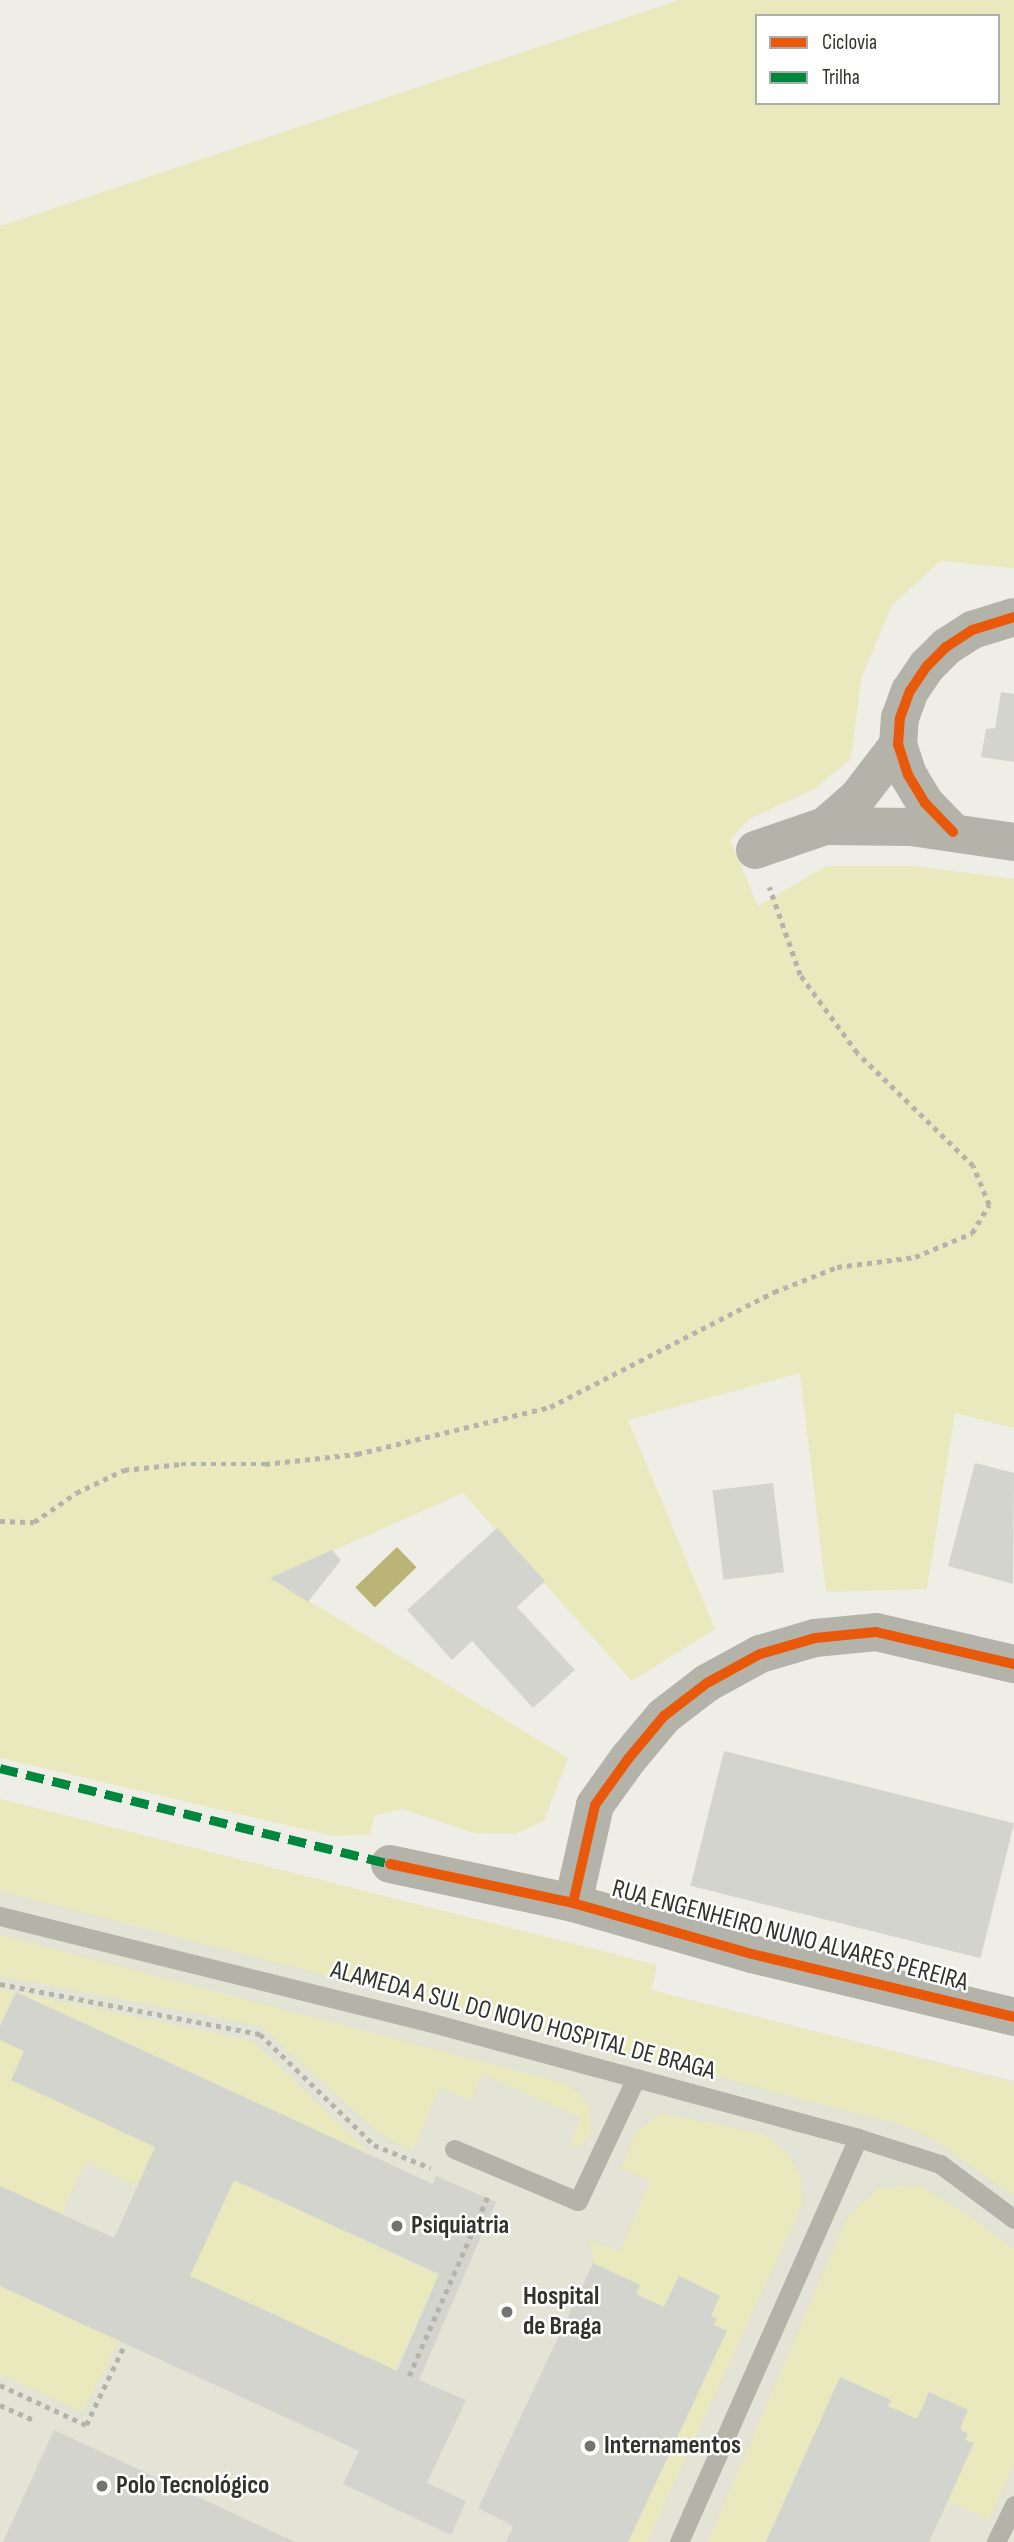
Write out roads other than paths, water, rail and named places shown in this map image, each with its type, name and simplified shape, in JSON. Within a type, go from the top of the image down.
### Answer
[{"type":"street","points":[[953,832],[925,803],[908,775],[898,745],[900,718],[910,691],[927,666],[946,647],[972,630],[1014,617]]},
{"type":"street","points":[[825,826],[858,797],[898,745]]},
{"type":"street","points":[[755,850],[825,826],[900,827],[1014,842]]},
{"type":"street","points":[[573,1903],[595,1805],[628,1759],[664,1716],[707,1683],[761,1654],[815,1638],[876,1632],[1014,1664]]},
{"type":"street","name":"RUA ENGENHEIRO NUNO ALVARES PEREIRA","points":[[390,1864],[573,1903],[752,1954],[1014,2017]]},
{"type":"lane","name":"ALAMEDA A SUL DO NOVO HOSPITAL DE BRAGA","points":[[0,1916],[407,2017],[858,2138],[940,2164],[1014,2219]]},
{"type":"lane","points":[[454,2149],[579,2201],[636,2078]]},
{"type":"lane","points":[[679,2542],[858,2138]]},
{"type":"lane","points":[[996,2542],[1014,2505]]},
{"type":"place","name":"Psiquiatria","points":[[397,2226]]},
{"type":"place","name":"Hospital de Braga","points":[[507,2312]]},
{"type":"place","name":"Internamentos","points":[[590,2446]]},
{"type":"place","name":"Polo Tecnológico","points":[[102,2486]]}]
